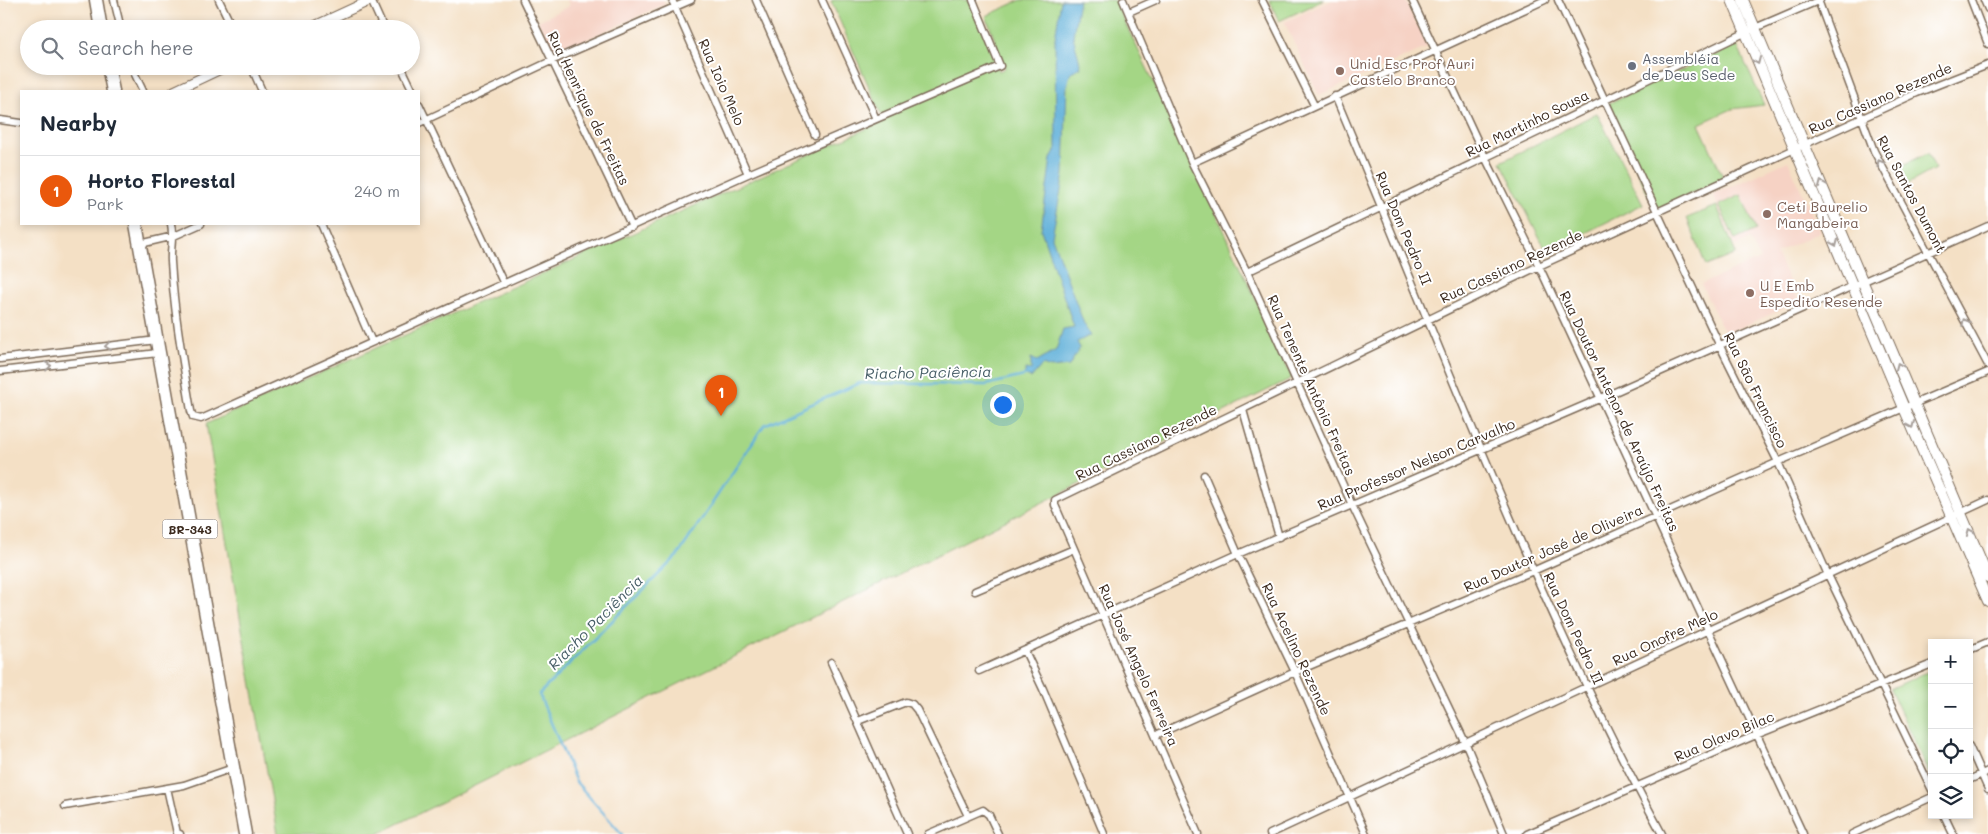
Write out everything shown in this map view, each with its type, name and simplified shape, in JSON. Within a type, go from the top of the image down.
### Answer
[{"type":"highway","points":[[96,0],[99,20]]},
{"type":"highway","points":[[109,75],[112,90]]},
{"type":"highway","name":"BR-343","points":[[136,225],[233,768],[242,834]]},
{"type":"main road","points":[[1732,0],[1745,33],[1779,97]]},
{"type":"main road","points":[[1743,0],[1853,286],[1988,602]]},
{"type":"main road","points":[[1800,147],[1864,283],[1988,577]]},
{"type":"main road","points":[[1922,448],[1932,444]]},
{"type":"street","points":[[114,0],[119,20]]},
{"type":"street","points":[[219,0],[229,20]]},
{"type":"street","points":[[328,20],[371,0],[380,20]]},
{"type":"street","name":"Rua Henrique de Freitas","points":[[523,0],[632,227]]},
{"type":"street","name":"Rua Ioio Melo","points":[[672,0],[748,174]]},
{"type":"street","points":[[420,123],[551,60],[691,0]]},
{"type":"street","points":[[756,0],[815,135]]},
{"type":"street","points":[[822,0],[876,120]]},
{"type":"street","points":[[171,225],[174,236],[171,248],[171,267],[190,411],[195,418],[201,419],[748,174],[1000,66],[973,0]]},
{"type":"street","name":"Rua Tenente Antônio Freitas","points":[[1123,0],[1192,163],[1247,272],[1352,505],[1466,744],[1504,834]]},
{"type":"street","points":[[1129,12],[1156,0]]},
{"type":"street","points":[[1262,0],[1314,105]]},
{"type":"street","name":"Rua Doutor Antenor de Araújo Freitas","points":[[1412,0],[1485,157],[1539,266],[1803,834]]},
{"type":"street","points":[[1192,163],[1314,105],[1545,0]]},
{"type":"street","name":"Rua São Francisco","points":[[1558,0],[1719,344],[1778,462],[1828,575],[1928,782]]},
{"type":"street","name":"Rua Martinho Sousa","points":[[1247,272],[1755,28],[1819,0]]},
{"type":"street","name":"Rua Santos Dumont","points":[[1819,0],[1874,151],[1988,365]]},
{"type":"street","points":[[1971,0],[1988,44]]},
{"type":"street","points":[[1984,0],[1988,9]]},
{"type":"street","name":"Rua Cassiano Rezende","points":[[1055,506],[1054,502],[1058,499],[1539,266],[1917,93],[1988,64]]},
{"type":"street","points":[[135,75],[143,90]]},
{"type":"street","points":[[176,90],[208,75]]},
{"type":"street","points":[[255,75],[262,90]]},
{"type":"street","points":[[405,75],[413,90]]},
{"type":"street","name":"Rua Dom Pedro II","points":[[1335,96],[1480,449],[1533,570],[1636,788],[1662,834]]},
{"type":"street","points":[[420,106],[504,284]]},
{"type":"street","points":[[0,120],[20,123]]},
{"type":"street","points":[[140,244],[174,236],[199,225]]},
{"type":"street","points":[[321,225],[372,342]]},
{"type":"street","name":"Rua Professor Nelson Carvalho","points":[[979,671],[1238,554],[1719,344],[1853,286],[1864,283],[1988,226]]},
{"type":"street","points":[[0,359],[157,347]]},
{"type":"street","points":[[0,371],[157,347]]},
{"type":"street","name":"Rua Doutor José de Oliveira","points":[[1156,735],[1295,672],[1988,372]]},
{"type":"street","points":[[1243,410],[1279,537]]},
{"type":"street","name":"Rua Acelino Rezende","points":[[1204,475],[1238,554],[1295,672],[1366,834]]},
{"type":"street","name":"Rua Onofre Melo","points":[[1270,834],[1988,500]]},
{"type":"street","name":"Rua José Angelo Ferreira","points":[[1055,506],[1198,834]]},
{"type":"street","points":[[975,591],[1074,549]]},
{"type":"street","points":[[1973,648],[1988,642]]},
{"type":"street","points":[[1025,651],[1047,698],[1104,834]]},
{"type":"street","points":[[831,662],[906,834]]},
{"type":"street","name":"Rua Olavo Bilac","points":[[1527,834],[1756,735],[1928,666]]},
{"type":"street","points":[[858,721],[906,702],[915,706],[968,816]]},
{"type":"street","points":[[1973,753],[1985,773],[1988,789]]},
{"type":"street","points":[[65,806],[190,784],[233,768]]},
{"type":"street","points":[[1973,778],[1985,773]]},
{"type":"street","points":[[167,788],[177,833],[180,834]]},
{"type":"street","points":[[1852,834],[1928,799]]},
{"type":"street","points":[[928,834],[983,810],[990,815],[998,834]]},
{"type":"street","points":[[1946,819],[1953,834]]},
{"type":"shaded area","points":[[567,0],[663,0],[665,4],[553,55],[538,21],[569,6]]},
{"type":"shaded area","name":"Unid Esc Prof Auri Castelo Branco","points":[[1333,0],[1405,0],[1428,47],[1319,95],[1284,22]]},
{"type":"shaded area","points":[[1788,161],[1820,232],[1776,253],[1799,302],[1725,334],[1701,284],[1760,259],[1750,239],[1736,246],[1713,195]]},
{"type":"green space","points":[[971,0],[999,71],[1005,68],[986,16],[1021,0],[1114,0],[1192,161],[1292,378],[378,834],[278,834],[206,424],[884,121],[831,1]]},
{"type":"green space","points":[[1269,0],[1324,0],[1279,21]]},
{"type":"green space","points":[[1737,45],[1764,105],[1732,109],[1699,124],[1724,179],[1655,210],[1607,104]]},
{"type":"green space","points":[[1597,113],[1643,204],[1547,252],[1501,162]]},
{"type":"green space","points":[[1928,153],[1935,169],[1904,186],[1895,169]]},
{"type":"green space","points":[[1741,195],[1756,230],[1735,240],[1719,205]]},
{"type":"green space","points":[[1717,206],[1736,254],[1706,266],[1687,218]]},
{"type":"green space","points":[[1927,672],[1928,771],[1890,689]]},
{"type":"water","points":[[1061,0],[1079,0],[1073,36],[1081,67],[1071,72],[1067,84],[1064,174],[1052,237],[1084,324],[1091,335],[1077,342],[1080,348],[1069,366],[1051,368],[1042,365],[1031,378],[1025,376],[1025,369],[1031,370],[1031,358],[1037,361],[1056,350],[1063,329],[1074,327],[1041,230],[1051,158],[1056,149],[1055,38]]},
{"type":"waterway","name":"Riacho Paciência","points":[[622,834],[576,782],[539,694],[678,555],[764,425],[860,383],[986,385],[1028,375]]},
{"type":"place","name":"Assembléia de Deus Sede","points":[[1632,66]]},
{"type":"place","name":"Unid Esc Prof Auri Castelo Branco","points":[[1340,71]]},
{"type":"place","name":"Ceti Baurelio Mangabeira","points":[[1767,214]]},
{"type":"place","name":"U E Emb Espedito Resende","points":[[1750,293]]},
{"type":"place","name":"Horto Florestal","points":[[721,416]]}]
